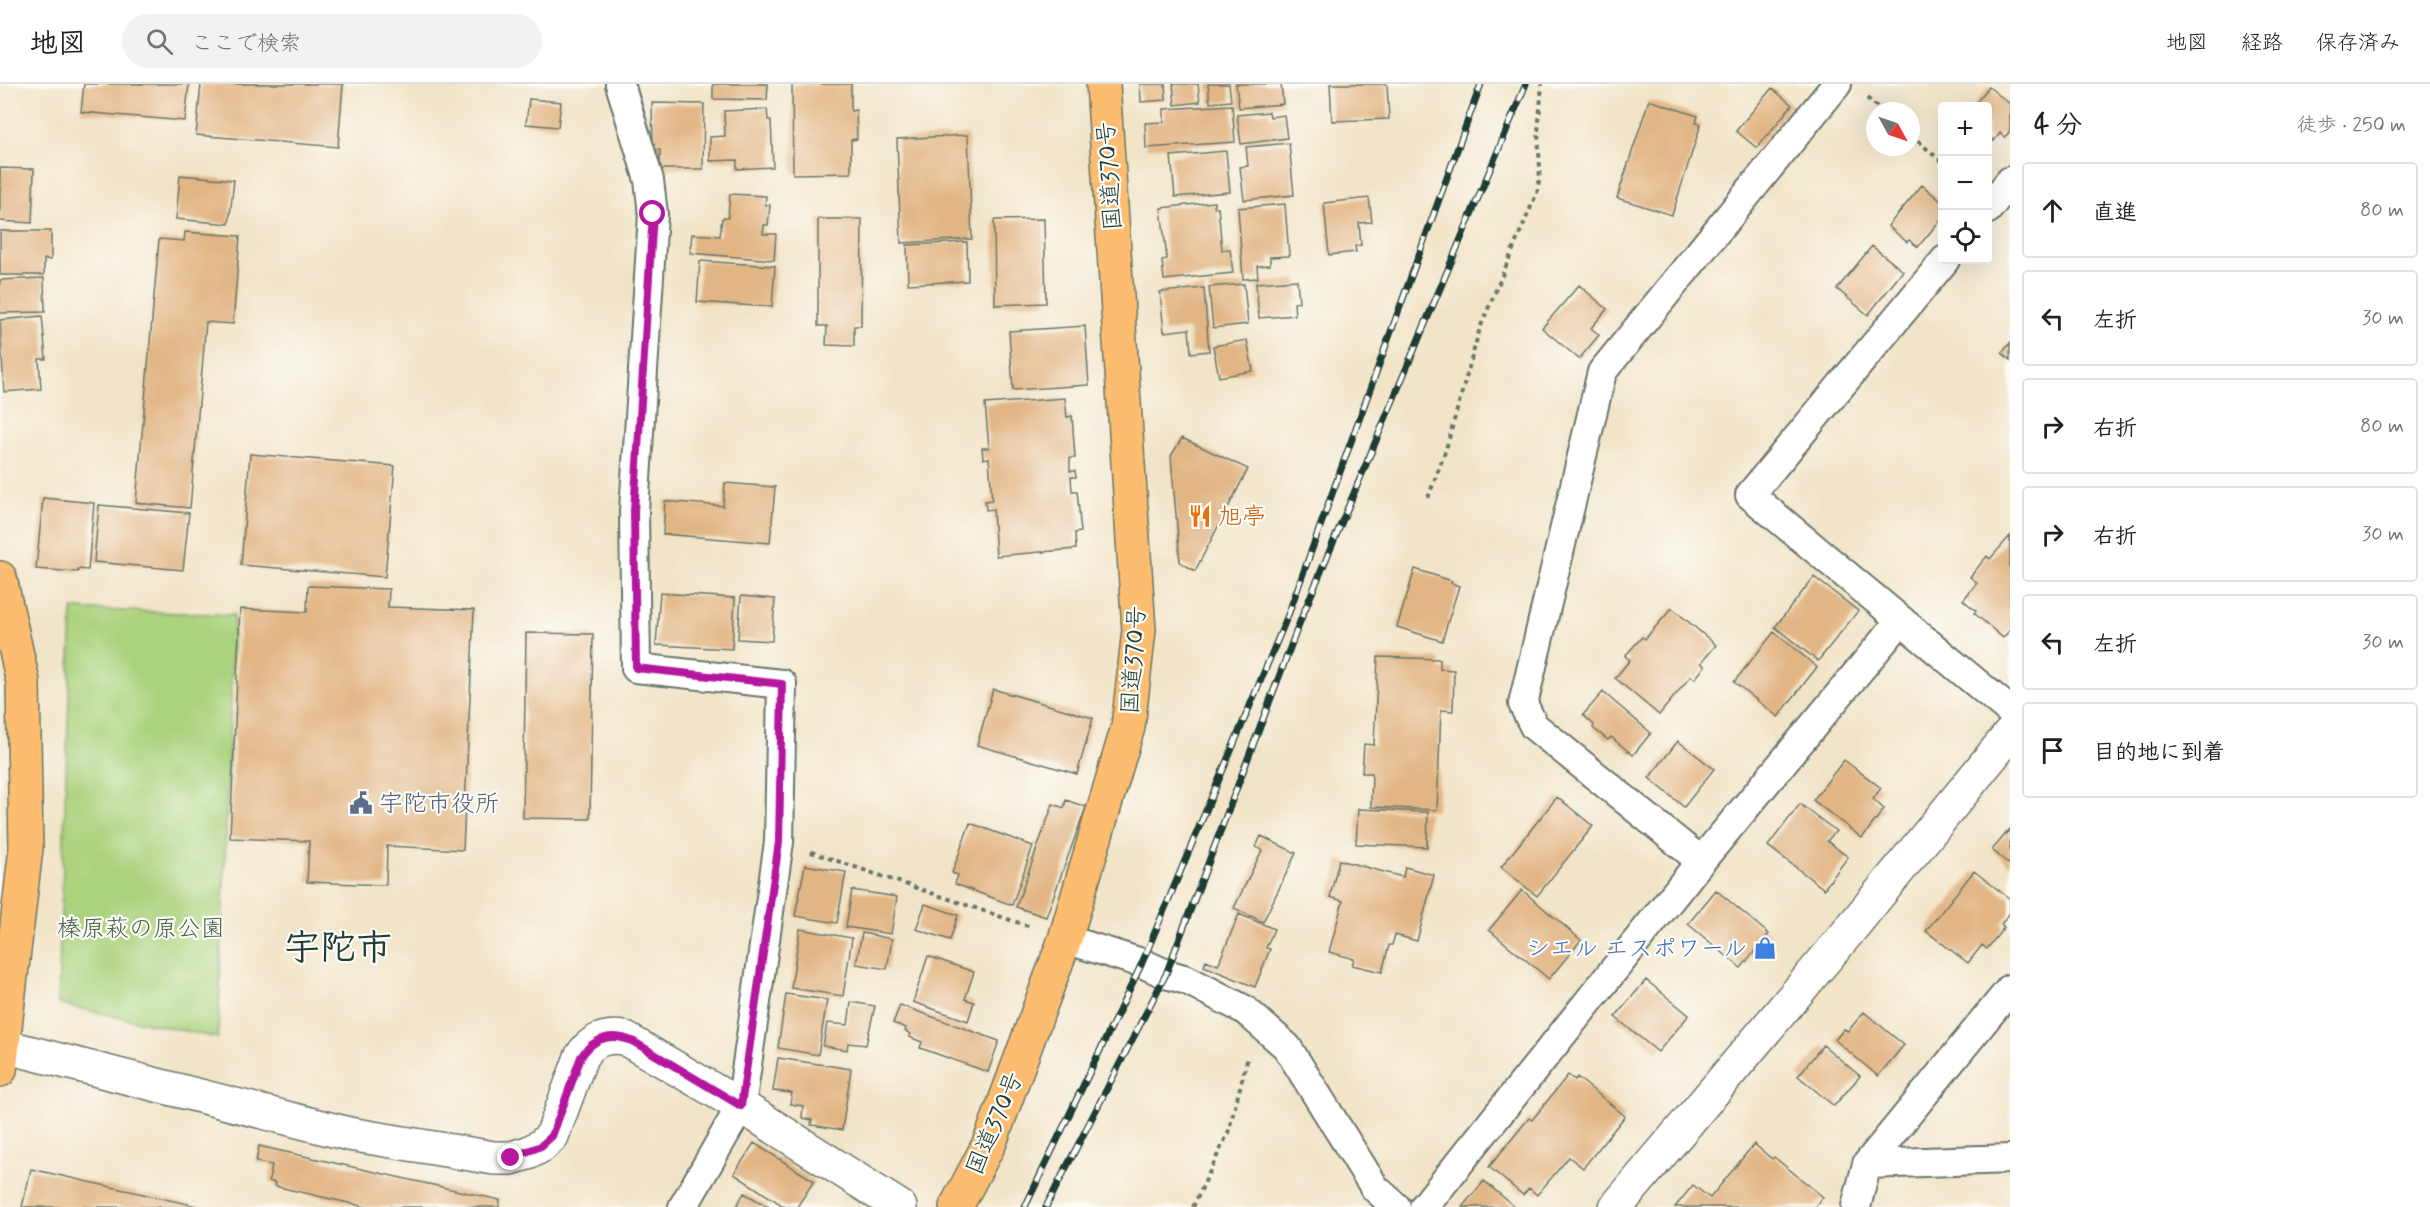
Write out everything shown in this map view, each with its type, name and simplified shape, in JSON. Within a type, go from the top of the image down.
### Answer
[{"type":"main road","name":"国道370号","points":[[957,1207],[990,1142],[1065,939],[1128,727],[1139,630],[1103,84]]},
{"type":"main road","points":[[0,578],[22,682],[26,848],[2,1058]]},
{"type":"street","points":[[620,84],[649,180],[653,214],[634,511],[636,668],[782,684],[779,842],[741,1106],[683,1207]]},
{"type":"street","points":[[1701,861],[1534,726],[1522,704],[1602,372],[1837,84]]},
{"type":"street","points":[[1992,204],[2010,181]]},
{"type":"street","points":[[1942,264],[1750,495],[2010,711]]},
{"type":"street","points":[[1424,1207],[1701,861],[1901,620]]},
{"type":"street","points":[[1616,1207],[1844,937],[2010,734]]},
{"type":"street","points":[[1065,939],[1187,980],[1245,1010],[1287,1047],[1375,1188],[1396,1207]]},
{"type":"street","points":[[1856,1207],[1867,1164],[2010,989]]},
{"type":"street","points":[[2,1058],[349,1134],[494,1158],[511,1158],[528,1153],[541,1146],[552,1136],[581,1057],[587,1048],[605,1037],[624,1038],[741,1106],[900,1207]]},
{"type":"street","points":[[1867,1164],[2010,1159]]},
{"type":"path","points":[[1428,498],[1446,449],[1480,328],[1538,190],[1540,170],[1538,132],[1542,84]]},
{"type":"path","points":[[1920,143],[1938,159]]},
{"type":"path","points":[[779,842],[1065,939]]},
{"type":"path","points":[[1193,1207],[1228,1133],[1259,1022]]},
{"type":"green space","name":"榛原萩の原公園","points":[[72,609],[234,615],[218,1038],[58,1004]]},
{"type":"building","points":[[84,84],[189,84],[185,121],[81,112]]},
{"type":"building","points":[[201,84],[343,84],[338,147],[196,135]]},
{"type":"building","points":[[713,84],[768,84],[767,100],[713,99]]},
{"type":"building","points":[[792,84],[851,84],[851,111],[856,110],[857,139],[851,140],[851,173],[793,174]]},
{"type":"building","points":[[1140,84],[1165,84],[1166,100],[1141,102]]},
{"type":"building","points":[[1173,84],[1198,84],[1200,102],[1175,105]]},
{"type":"building","points":[[1208,84],[1229,84],[1231,101],[1210,103]]},
{"type":"building","points":[[1236,84],[1281,84],[1283,104],[1239,108]]},
{"type":"building","points":[[1330,84],[1387,84],[1389,119],[1332,121]]},
{"type":"building","points":[[1989,87],[2010,104],[2010,131],[2005,137],[2000,133],[1994,141],[1992,139],[1992,102],[1976,102]]},
{"type":"building","points":[[1772,88],[1792,105],[1757,148],[1736,131]]},
{"type":"building","points":[[529,99],[561,102],[558,127],[526,124]]},
{"type":"building","points":[[1649,100],[1698,116],[1696,123],[1701,124],[1672,215],[1617,198]]},
{"type":"building","points":[[652,103],[704,104],[703,169],[660,169],[660,150],[653,150]]},
{"type":"building","points":[[1232,105],[1235,142],[1146,148],[1145,123],[1164,122],[1164,109]]},
{"type":"building","points":[[767,109],[768,120],[771,120],[773,167],[737,169],[737,160],[710,161],[710,137],[725,136],[724,111]]},
{"type":"building","points":[[1269,112],[1270,117],[1284,115],[1287,138],[1241,144],[1237,115]]},
{"type":"building","points":[[968,135],[972,239],[901,243],[897,139]]},
{"type":"building","points":[[1289,143],[1294,195],[1244,200],[1240,167],[1248,166],[1246,147]]},
{"type":"building","points":[[1226,151],[1230,192],[1175,197],[1171,156]]},
{"type":"building","points":[[0,168],[34,169],[32,223],[0,221]]},
{"type":"building","points":[[180,175],[234,180],[229,224],[176,219]]},
{"type":"building","points":[[1922,185],[1938,199],[1938,223],[1918,247],[1909,240],[1907,242],[1888,226]]},
{"type":"building","points":[[730,194],[766,196],[765,205],[770,205],[768,225],[764,225],[763,234],[776,234],[774,260],[690,253],[692,234],[720,236],[722,218],[728,218]]},
{"type":"building","points":[[1369,198],[1372,222],[1359,223],[1361,245],[1355,246],[1356,252],[1329,255],[1324,203]]},
{"type":"building","points":[[1214,202],[1214,207],[1218,207],[1222,250],[1230,249],[1233,273],[1164,280],[1162,260],[1167,259],[1161,208]]},
{"type":"building","points":[[1285,204],[1289,256],[1270,257],[1270,265],[1257,266],[1258,278],[1243,279],[1238,208]]},
{"type":"building","points":[[818,219],[862,219],[861,326],[854,326],[854,346],[826,345],[827,326],[818,326]]},
{"type":"building","points":[[1044,219],[1046,303],[995,305],[994,220]]},
{"type":"building","points":[[0,231],[51,231],[51,260],[44,259],[44,275],[0,275]]},
{"type":"building","points":[[185,232],[240,236],[233,324],[206,322],[190,508],[136,503],[159,239],[184,241]]},
{"type":"building","points":[[967,242],[968,281],[908,284],[907,245]]},
{"type":"building","points":[[1872,246],[1903,271],[1868,315],[1837,289]]},
{"type":"building","points":[[700,261],[775,266],[772,307],[697,302]]},
{"type":"building","points":[[44,278],[45,312],[0,313],[0,280]]},
{"type":"building","points":[[1297,280],[1299,302],[1294,303],[1295,315],[1259,318],[1256,283]]},
{"type":"building","points":[[1244,284],[1248,324],[1213,328],[1209,287]]},
{"type":"building","points":[[1579,285],[1607,309],[1591,328],[1599,335],[1579,359],[1542,328]]},
{"type":"building","points":[[1204,288],[1209,351],[1191,353],[1189,329],[1164,332],[1160,292]]},
{"type":"building","points":[[42,316],[46,359],[39,359],[41,389],[4,392],[0,320]]},
{"type":"building","points":[[1085,326],[1089,385],[1013,390],[1009,331]]},
{"type":"building","points":[[1247,340],[1253,371],[1219,377],[1213,346]]},
{"type":"building","points":[[2010,343],[2010,360],[2002,353]]},
{"type":"building","points":[[1065,398],[1067,417],[1072,416],[1075,458],[1070,458],[1070,471],[1075,471],[1076,477],[1071,477],[1072,491],[1077,491],[1081,532],[1075,533],[1076,549],[996,556],[993,509],[986,510],[985,501],[992,500],[989,458],[983,459],[982,448],[989,448],[985,404]]},
{"type":"building","name":"旭亭","points":[[1182,438],[1248,469],[1195,571],[1180,562],[1171,456]]},
{"type":"building","points":[[250,454],[395,466],[385,577],[241,565]]},
{"type":"building","points":[[725,483],[775,487],[770,543],[663,534],[665,501],[723,506]]},
{"type":"building","points":[[43,498],[94,503],[88,570],[78,569],[78,572],[36,569]]},
{"type":"building","points":[[99,505],[189,513],[183,570],[94,562]]},
{"type":"building","points":[[2010,536],[2010,630],[2003,638],[1974,613],[1976,611],[1963,600],[1977,583],[1970,577],[1987,556],[1990,559]]},
{"type":"building","points":[[1415,569],[1452,581],[1451,583],[1459,586],[1442,641],[1397,627]]},
{"type":"building","points":[[1814,577],[1858,611],[1818,661],[1775,627]]},
{"type":"building","points":[[308,586],[389,589],[388,607],[474,610],[463,850],[387,846],[386,885],[307,882],[309,841],[230,838],[240,609],[307,612]]},
{"type":"building","points":[[660,593],[735,598],[732,649],[656,645]]},
{"type":"building","points":[[741,596],[775,599],[772,641],[738,639]]},
{"type":"building","points":[[1672,608],[1716,645],[1701,663],[1705,666],[1695,679],[1691,676],[1659,715],[1615,678],[1630,660],[1625,656],[1642,637],[1645,639]]},
{"type":"building","points":[[1774,632],[1817,667],[1778,717],[1734,682]]},
{"type":"building","points":[[526,633],[593,634],[590,819],[523,818]]},
{"type":"building","points":[[1378,657],[1440,659],[1440,669],[1454,670],[1453,711],[1441,710],[1437,810],[1371,807],[1372,773],[1362,773],[1364,744],[1374,745]]},
{"type":"building","points":[[993,689],[1093,718],[1077,774],[977,745]]},
{"type":"building","points":[[1603,692],[1651,733],[1633,755],[1611,737],[1608,740],[1593,728],[1594,725],[1583,715]]},
{"type":"building","points":[[1678,741],[1714,769],[1684,807],[1649,778]]},
{"type":"building","points":[[1844,760],[1881,788],[1873,799],[1884,809],[1862,838],[1813,800]]},
{"type":"building","points":[[1557,797],[1593,826],[1537,896],[1501,867]]},
{"type":"building","points":[[1066,800],[1086,807],[1046,917],[1016,907],[1053,804],[1064,808]]},
{"type":"building","points":[[1800,804],[1836,831],[1827,841],[1848,857],[1824,889],[1768,846]]},
{"type":"building","points":[[1358,809],[1428,812],[1427,847],[1356,844]]},
{"type":"building","points":[[970,823],[1033,846],[1012,905],[955,884],[958,875],[952,873]]},
{"type":"building","points":[[2010,829],[2010,865],[1992,850]]},
{"type":"building","points":[[1261,836],[1296,853],[1263,922],[1234,908],[1262,850],[1256,847]]},
{"type":"building","points":[[1339,860],[1403,877],[1405,867],[1434,875],[1417,941],[1395,935],[1392,945],[1389,945],[1382,972],[1352,965],[1354,959],[1329,952],[1343,901],[1330,897]]},
{"type":"building","points":[[805,865],[846,872],[837,923],[795,916]]},
{"type":"building","points":[[1974,871],[2010,899],[2010,913],[2001,924],[2004,927],[1987,949],[1982,945],[1968,963],[1926,931]]},
{"type":"building","points":[[852,890],[897,897],[891,934],[846,927]]},
{"type":"building","points":[[1522,890],[1581,940],[1549,979],[1489,930]]},
{"type":"building","points":[[1716,890],[1769,934],[1741,968],[1688,924]]},
{"type":"building","points":[[925,904],[958,915],[950,940],[916,929]]},
{"type":"building","points":[[1239,914],[1274,929],[1266,948],[1270,949],[1255,987],[1204,966],[1206,960],[1218,965]]},
{"type":"building","points":[[800,929],[852,938],[843,996],[791,988]]},
{"type":"building","points":[[862,933],[892,939],[887,969],[856,964]]},
{"type":"building","points":[[928,956],[974,972],[965,999],[974,1002],[968,1021],[913,1002]]},
{"type":"building","points":[[1646,980],[1689,1015],[1658,1052],[1615,1017]]},
{"type":"building","points":[[786,994],[827,1000],[818,1055],[778,1048]]},
{"type":"building","points":[[851,1002],[875,1006],[866,1045],[848,1043],[847,1050],[823,1046],[827,1023],[848,1025]]},
{"type":"building","points":[[900,1005],[999,1041],[988,1072],[920,1048],[922,1042],[909,1037],[911,1034],[905,1031],[906,1028],[893,1023]]},
{"type":"building","points":[[1864,1012],[1904,1045],[1878,1076],[1835,1040],[1844,1029],[1848,1031]]},
{"type":"building","points":[[1823,1045],[1860,1076],[1834,1106],[1798,1076]]},
{"type":"building","points":[[778,1058],[851,1069],[842,1130],[811,1125],[812,1120],[802,1118],[803,1106],[790,1104],[792,1093],[773,1091]]},
{"type":"building","points":[[1568,1075],[1575,1080],[1577,1077],[1625,1116],[1583,1168],[1569,1157],[1537,1195],[1529,1188],[1523,1195],[1489,1167],[1529,1118],[1532,1120]]},
{"type":"building","points":[[754,1143],[814,1181],[797,1207],[785,1207],[734,1174]]},
{"type":"building","points":[[1754,1144],[1772,1159],[1774,1157],[1823,1197],[1815,1207],[1675,1207],[1693,1185],[1710,1198]]},
{"type":"building","points":[[259,1146],[500,1200],[499,1207],[366,1207],[274,1186],[275,1183],[269,1181],[272,1165],[256,1162]]},
{"type":"building","points":[[31,1169],[197,1206],[197,1207],[22,1207]]},
{"type":"building","points":[[1484,1181],[1515,1207],[1462,1207]]},
{"type":"building","points":[[744,1193],[769,1207],[736,1207]]},
{"type":"railway","points":[[1025,1207],[1142,963],[1288,615],[1481,84]]},
{"type":"railway","points":[[1046,1207],[1166,974],[1301,619],[1526,84]]},
{"type":"place","name":"旭亭","points":[[1200,516]]},
{"type":"place","name":"宇陀市役所","points":[[361,803]]},
{"type":"place","name":"シエル エスポワール","points":[[1765,948]]},
{"type":"district","name":"宇陀市","points":[[338,946]]},
{"type":"route","points":[[511,1158],[528,1153],[541,1146],[552,1136],[581,1057],[587,1048],[605,1037],[615,1036],[634,1042],[741,1106],[779,842],[782,684],[636,668],[634,511],[653,214]]}]
